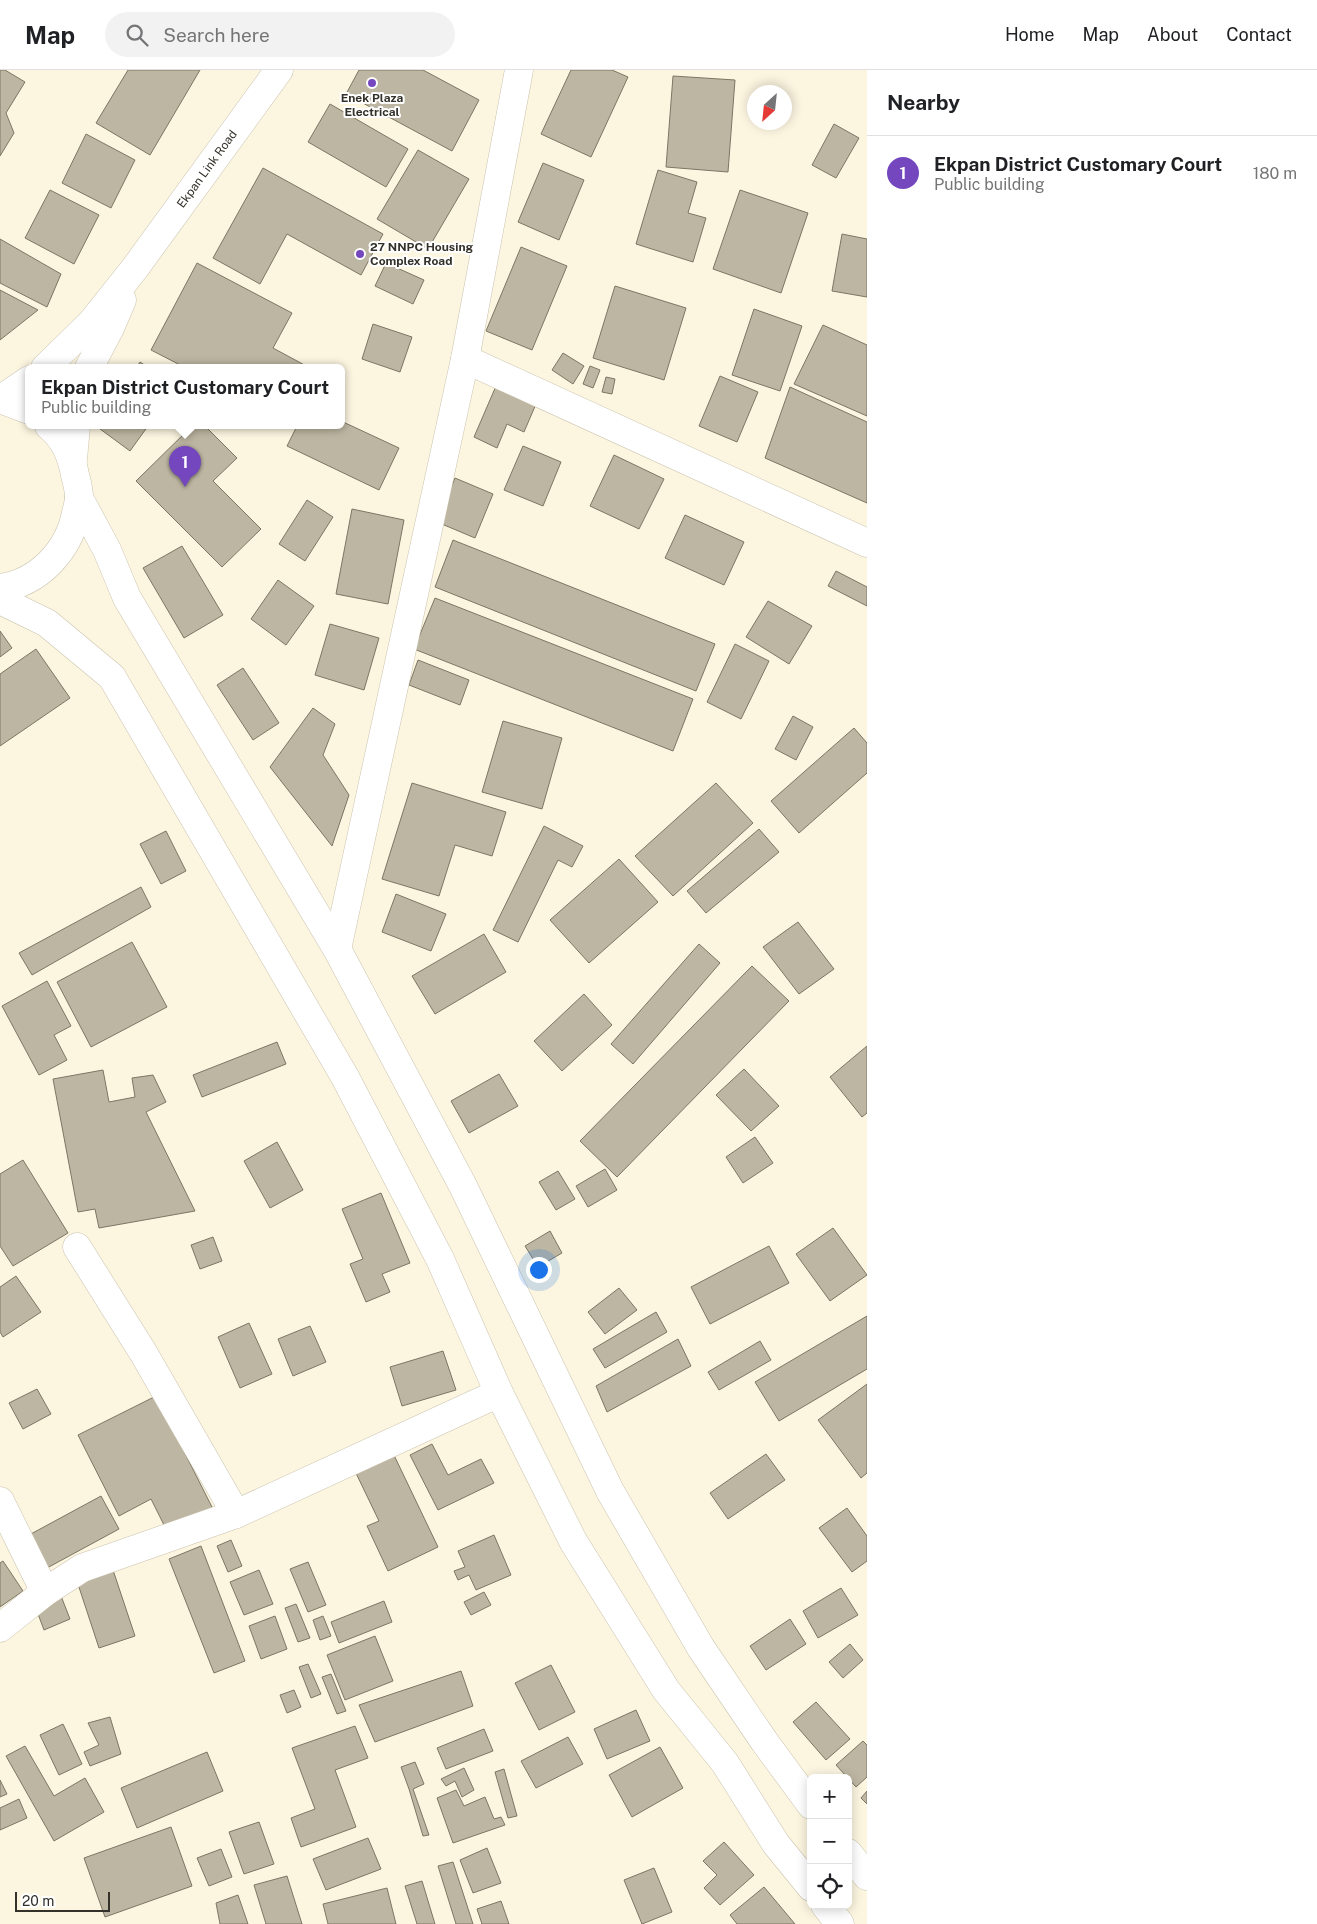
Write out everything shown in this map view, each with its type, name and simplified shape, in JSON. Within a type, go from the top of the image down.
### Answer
[{"type":"main road","name":"Ekpan Link Road","points":[[135,268],[279,70]]},
{"type":"main road","points":[[337,949],[465,359],[519,70]]},
{"type":"main road","points":[[49,364],[92,322],[135,268]]},
{"type":"main road","points":[[91,364],[110,328],[135,268]]},
{"type":"main road","points":[[465,359],[867,543]]},
{"type":"main road","points":[[0,399],[25,383]]},
{"type":"main road","points":[[0,399],[25,408]]},
{"type":"main road","points":[[52,429],[73,459]]},
{"type":"main road","points":[[76,429],[73,459],[79,498],[107,550],[127,598],[337,949],[463,1186],[610,1491],[701,1648],[764,1741],[807,1800]]},
{"type":"main road","points":[[0,588],[10,586],[37,574],[59,553],[73,528],[79,498]]},
{"type":"main road","points":[[0,600],[47,623],[112,677],[344,1077],[440,1259],[499,1393],[573,1541],[666,1690],[725,1763],[776,1844],[807,1882]]},
{"type":"main road","points":[[77,1247],[144,1354],[236,1514]]},
{"type":"main road","points":[[0,1628],[45,1592],[82,1568],[236,1514],[499,1393]]},
{"type":"main road","points":[[0,1501],[45,1592]]},
{"type":"main road","points":[[852,1858],[867,1876]]},
{"type":"main road","points":[[829,1909],[840,1924]]},
{"type":"building","points":[[0,70],[5,70],[25,82],[6,113],[14,133],[0,156]]},
{"type":"building","points":[[128,70],[200,70],[150,155],[96,123]]},
{"type":"building","points":[[359,70],[423,70],[479,100],[452,151],[346,94]]},
{"type":"building","points":[[571,70],[612,70],[628,77],[591,157],[541,134]]},
{"type":"building","points":[[673,76],[735,80],[728,172],[666,167]]},
{"type":"building","points":[[330,104],[408,149],[386,187],[308,142]]},
{"type":"building","points":[[834,124],[859,138],[836,178],[812,165]]},
{"type":"building","points":[[86,134],[135,160],[111,208],[62,183]]},
{"type":"building","points":[[418,150],[469,179],[428,249],[377,219]]},
{"type":"building","points":[[543,163],[584,180],[559,240],[518,222]]},
{"type":"building","points":[[263,168],[383,234],[361,275],[287,234],[260,284],[213,258]]},
{"type":"building","points":[[658,170],[697,182],[688,213],[706,218],[693,262],[636,244]]},
{"type":"building","points":[[50,190],[99,215],[74,264],[25,238]]},
{"type":"building","points":[[740,190],[808,213],[781,293],[713,269]]},
{"type":"building","points":[[842,234],[867,239],[867,297],[832,291]]},
{"type":"building","points":[[0,239],[61,274],[47,307],[0,283]]},
{"type":"building","points":[[521,247],[567,266],[532,350],[486,331]]},
{"type":"building","points":[[197,263],[292,313],[273,348],[303,364],[178,364],[151,350]]},
{"type":"building","points":[[386,263],[424,280],[413,304],[375,286]]},
{"type":"building","points":[[615,286],[686,308],[664,380],[593,358]]},
{"type":"building","points":[[0,290],[38,310],[0,340]]},
{"type":"building","points":[[754,309],[802,326],[780,391],[732,375]]},
{"type":"building","points":[[373,324],[412,337],[400,372],[362,359]]},
{"type":"building","points":[[823,325],[867,345],[867,416],[794,384]]},
{"type":"building","points":[[563,353],[584,366],[573,384],[552,370]]},
{"type":"building","points":[[590,366],[600,370],[593,388],[583,384]]},
{"type":"building","points":[[720,376],[758,392],[737,442],[699,426]]},
{"type":"building","points":[[606,377],[615,379],[612,394],[602,392]]},
{"type":"building","points":[[496,386],[536,404],[524,432],[507,424],[497,448],[474,437]]},
{"type":"building","points":[[790,387],[867,422],[867,503],[765,458]]},
{"type":"building","points":[[345,423],[399,448],[379,490],[287,446],[296,429],[345,429]]},
{"type":"building","points":[[100,429],[146,429],[130,451]]},
{"type":"building","points":[[189,429],[208,429],[237,458],[213,481],[261,529],[222,567],[136,481]]},
{"type":"building","points":[[523,446],[561,462],[543,506],[504,490]]},
{"type":"building","points":[[614,455],[664,479],[639,529],[590,506]]},
{"type":"building","points":[[455,478],[493,494],[475,538],[437,522]]},
{"type":"building","points":[[307,500],[333,517],[305,561],[279,544]]},
{"type":"building","points":[[352,509],[404,520],[388,604],[336,594]]},
{"type":"building","points":[[685,515],[744,542],[724,585],[665,558]]},
{"type":"building","points":[[453,540],[715,644],[696,691],[435,587]]},
{"type":"building","points":[[182,546],[223,615],[184,638],[143,568]]},
{"type":"building","points":[[836,571],[867,587],[867,606],[828,586]]},
{"type":"building","points":[[278,580],[314,606],[286,645],[251,619]]},
{"type":"building","points":[[435,598],[693,699],[673,751],[414,649]]},
{"type":"building","points":[[768,601],[812,626],[789,664],[746,637]]},
{"type":"building","points":[[330,624],[379,638],[364,690],[315,675]]},
{"type":"building","points":[[0,631],[12,648],[0,657]]},
{"type":"building","points":[[735,644],[769,661],[741,719],[707,702]]},
{"type":"building","points":[[36,649],[70,698],[0,746],[0,674]]},
{"type":"building","points":[[418,660],[469,680],[460,705],[409,685]]},
{"type":"building","points":[[243,668],[279,723],[253,740],[217,685]]},
{"type":"building","points":[[313,708],[335,724],[323,755],[349,795],[332,846],[270,767]]},
{"type":"building","points":[[793,716],[813,727],[796,760],[775,749]]},
{"type":"building","points":[[503,721],[562,738],[542,809],[482,792]]},
{"type":"building","points":[[854,728],[867,743],[867,773],[799,833],[771,801]]},
{"type":"building","points":[[412,783],[506,812],[492,856],[455,845],[439,896],[382,879]]},
{"type":"building","points":[[716,783],[753,823],[673,896],[635,856]]},
{"type":"building","points":[[544,826],[583,846],[572,867],[558,860],[518,942],[493,930]]},
{"type":"building","points":[[759,829],[779,852],[706,913],[687,891]]},
{"type":"building","points":[[166,831],[186,871],[161,884],[140,844]]},
{"type":"building","points":[[619,859],[658,902],[589,963],[550,920]]},
{"type":"building","points":[[141,887],[151,907],[32,975],[19,953]]},
{"type":"building","points":[[396,894],[446,914],[431,951],[382,932]]},
{"type":"building","points":[[798,922],[834,969],[799,994],[763,947]]},
{"type":"building","points":[[484,934],[506,972],[435,1014],[412,976]]},
{"type":"building","points":[[132,942],[167,1007],[91,1047],[57,982]]},
{"type":"building","points":[[699,944],[720,963],[633,1064],[611,1044]]},
{"type":"building","points":[[752,966],[789,1001],[617,1177],[580,1141]]},
{"type":"building","points":[[47,981],[71,1026],[54,1035],[67,1060],[39,1075],[2,1006]]},
{"type":"building","points":[[584,994],[612,1025],[562,1071],[534,1041]]},
{"type":"building","points":[[277,1042],[286,1064],[202,1097],[193,1075]]},
{"type":"building","points":[[867,1046],[867,1113],[862,1117],[830,1077]]},
{"type":"building","points":[[744,1069],[779,1106],[751,1131],[716,1095]]},
{"type":"building","points":[[103,1070],[109,1102],[135,1097],[132,1078],[153,1075],[166,1102],[146,1112],[195,1211],[99,1228],[95,1209],[78,1212],[53,1079]]},
{"type":"building","points":[[499,1074],[518,1106],[469,1133],[451,1101]]},
{"type":"building","points":[[755,1137],[773,1163],[743,1183],[726,1157]]},
{"type":"building","points":[[277,1142],[303,1190],[270,1208],[244,1161]]},
{"type":"building","points":[[23,1160],[68,1233],[13,1266],[0,1246],[0,1174]]},
{"type":"building","points":[[605,1169],[617,1190],[588,1207],[576,1186]]},
{"type":"building","points":[[558,1171],[575,1199],[556,1210],[539,1182]]},
{"type":"building","points":[[381,1193],[410,1263],[382,1274],[390,1292],[366,1302],[350,1264],[363,1259],[342,1209]]},
{"type":"building","points":[[833,1228],[867,1275],[830,1301],[796,1254]]},
{"type":"building","points":[[550,1231],[562,1253],[538,1267],[525,1246]]},
{"type":"building","points":[[213,1237],[222,1261],[200,1269],[191,1245]]},
{"type":"building","points":[[769,1246],[789,1283],[710,1324],[691,1287]]},
{"type":"building","points":[[16,1276],[41,1312],[3,1337],[0,1332],[0,1287]]},
{"type":"building","points":[[619,1288],[637,1310],[605,1334],[588,1312]]},
{"type":"building","points":[[656,1312],[667,1332],[605,1368],[593,1349]]},
{"type":"building","points":[[867,1316],[867,1369],[779,1421],[755,1382]]},
{"type":"building","points":[[249,1323],[272,1374],[240,1388],[218,1337]]},
{"type":"building","points":[[310,1326],[326,1362],[293,1376],[278,1339]]},
{"type":"building","points":[[678,1339],[691,1366],[607,1412],[596,1386]]},
{"type":"building","points":[[760,1341],[771,1360],[719,1390],[708,1372]]},
{"type":"building","points":[[443,1351],[456,1390],[402,1406],[390,1367]]},
{"type":"building","points":[[867,1384],[867,1473],[861,1478],[818,1420]]},
{"type":"building","points":[[37,1389],[51,1414],[23,1429],[9,1403]]},
{"type":"building","points":[[156,1396],[213,1509],[168,1533],[151,1499],[119,1516],[78,1435]]},
{"type":"building","points":[[432,1444],[448,1475],[481,1459],[494,1483],[438,1510],[410,1455]]},
{"type":"building","points":[[392,1451],[438,1547],[388,1571],[367,1526],[379,1521],[354,1469]]},
{"type":"building","points":[[766,1454],[785,1480],[728,1519],[710,1493]]},
{"type":"building","points":[[101,1496],[119,1529],[47,1568],[29,1535]]},
{"type":"building","points":[[847,1508],[867,1536],[867,1561],[852,1572],[819,1528]]},
{"type":"building","points":[[494,1535],[511,1575],[476,1590],[469,1575],[458,1580],[454,1571],[465,1567],[458,1551]]},
{"type":"building","points":[[231,1540],[242,1566],[228,1572],[217,1546]]},
{"type":"building","points":[[201,1546],[245,1661],[214,1673],[169,1559]]},
{"type":"building","points":[[3,1561],[23,1591],[0,1607],[0,1563]]},
{"type":"building","points":[[308,1562],[326,1605],[308,1612],[290,1569]]},
{"type":"building","points":[[111,1564],[135,1636],[99,1648],[75,1575]]},
{"type":"building","points":[[259,1570],[273,1604],[244,1615],[230,1582]]},
{"type":"building","points":[[841,1588],[858,1615],[818,1638],[803,1611]]},
{"type":"building","points":[[484,1592],[491,1605],[471,1615],[464,1602]]},
{"type":"building","points":[[61,1596],[70,1619],[44,1630],[35,1606]]},
{"type":"building","points":[[384,1601],[392,1622],[339,1643],[331,1622]]},
{"type":"building","points":[[296,1604],[310,1638],[298,1642],[285,1608]]},
{"type":"building","points":[[275,1616],[287,1649],[261,1659],[249,1626]]},
{"type":"building","points":[[323,1616],[331,1636],[320,1640],[313,1620]]},
{"type":"building","points":[[790,1619],[806,1644],[766,1670],[750,1646]]},
{"type":"building","points":[[375,1636],[393,1681],[345,1700],[327,1655]]},
{"type":"building","points":[[850,1644],[863,1660],[843,1678],[829,1662]]},
{"type":"building","points":[[308,1664],[321,1694],[311,1698],[299,1667]]},
{"type":"building","points":[[551,1665],[575,1712],[539,1730],[515,1683]]},
{"type":"building","points":[[461,1671],[473,1706],[375,1742],[359,1705]]},
{"type":"building","points":[[331,1674],[346,1711],[337,1714],[322,1677]]},
{"type":"building","points":[[294,1690],[301,1707],[287,1713],[280,1695]]},
{"type":"building","points":[[816,1702],[850,1739],[826,1760],[793,1722]]},
{"type":"building","points":[[636,1710],[650,1741],[607,1759],[594,1729]]},
{"type":"building","points":[[110,1717],[121,1754],[90,1766],[84,1752],[99,1745],[88,1723]]},
{"type":"building","points":[[63,1724],[82,1764],[59,1775],[40,1735]]},
{"type":"building","points":[[355,1726],[368,1758],[335,1770],[356,1827],[301,1847],[291,1818],[315,1809],[292,1748]]},
{"type":"building","points":[[484,1729],[493,1751],[446,1769],[437,1748]]},
{"type":"building","points":[[568,1737],[583,1764],[536,1788],[521,1761]]},
{"type":"building","points":[[863,1741],[867,1745],[867,1777],[856,1787],[852,1783],[852,1774],[844,1774],[836,1765]]},
{"type":"building","points":[[25,1746],[54,1796],[85,1778],[104,1812],[54,1841],[6,1756]]},
{"type":"building","points":[[660,1747],[683,1788],[632,1817],[609,1775]]},
{"type":"building","points":[[207,1752],[223,1791],[137,1828],[121,1788]]},
{"type":"building","points":[[415,1762],[424,1784],[413,1789],[429,1835],[423,1836],[401,1767]]},
{"type":"building","points":[[464,1768],[474,1790],[462,1797],[455,1781],[446,1786],[441,1779]]},
{"type":"building","points":[[504,1769],[517,1816],[508,1818],[495,1772]]},
{"type":"building","points":[[0,1780],[7,1794],[0,1797]]},
{"type":"building","points":[[456,1790],[464,1806],[485,1797],[494,1819],[501,1817],[505,1825],[453,1843],[437,1798]]},
{"type":"building","points":[[867,1791],[867,1804],[861,1798]]},
{"type":"building","points":[[19,1799],[27,1818],[0,1830],[0,1808]]},
{"type":"building","points":[[259,1822],[274,1864],[244,1874],[229,1832]]},
{"type":"building","points":[[171,1827],[192,1886],[105,1917],[84,1858]]},
{"type":"building","points":[[368,1838],[381,1869],[326,1890],[313,1859]]},
{"type":"building","points":[[724,1842],[754,1875],[720,1905],[704,1888],[717,1875],[703,1861]]},
{"type":"building","points":[[487,1848],[501,1883],[473,1893],[460,1860]]},
{"type":"building","points":[[221,1849],[232,1877],[209,1886],[197,1858]]},
{"type":"building","points":[[453,1862],[473,1924],[456,1924],[438,1866]]},
{"type":"building","points":[[654,1868],[672,1912],[642,1924],[624,1880]]},
{"type":"building","points":[[287,1876],[302,1924],[266,1924],[254,1885]]},
{"type":"building","points":[[422,1881],[435,1924],[417,1924],[405,1886]]},
{"type":"building","points":[[764,1887],[795,1924],[737,1924],[730,1915]]},
{"type":"building","points":[[387,1888],[396,1924],[328,1924],[323,1904]]},
{"type":"building","points":[[238,1895],[248,1924],[220,1924],[216,1903]]},
{"type":"building","points":[[501,1901],[509,1924],[482,1924],[477,1909]]},
{"type":"place","name":"Enek Plaza Electrical","points":[[372,83]]},
{"type":"place","name":"27 NNPC Housing Complex Road","points":[[360,254]]},
{"type":"place","name":"Ekpan District Customary Court","points":[[185,487]]}]
